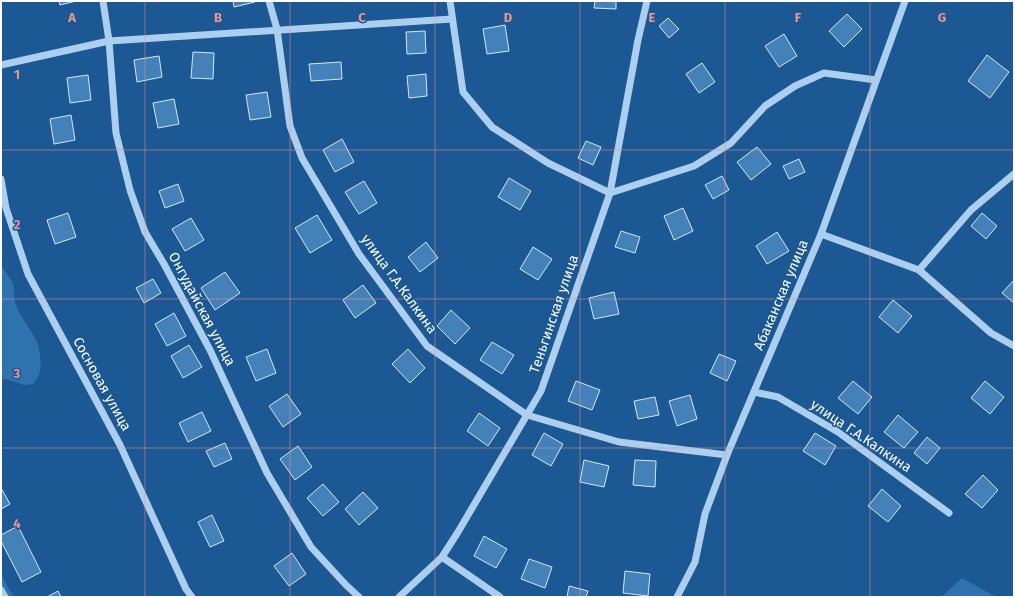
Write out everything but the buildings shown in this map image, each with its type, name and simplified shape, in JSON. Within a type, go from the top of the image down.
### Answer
[{"type":"street","name":"Онгудайская улица","points":[[102,1],[110,41],[116,133],[130,190],[145,232],[164,264],[210,350],[267,473],[311,547],[359,597]]},
{"type":"street","name":"улица Г.А.Калкина","points":[[269,1],[277,30],[290,126],[302,158],[359,254],[427,346],[527,415],[619,442],[727,455]]},
{"type":"street","points":[[450,1],[462,92],[492,127],[548,163],[610,193],[694,166],[731,143],[765,106],[795,86],[824,73],[876,80]]},
{"type":"street","name":"Теньгинская улица","points":[[399,597],[442,557],[541,391],[610,193],[638,40],[647,1]]},
{"type":"street","name":"Абаканская улица","points":[[677,597],[695,562],[705,514],[727,455],[821,234],[905,1]]},
{"type":"street","points":[[1,65],[110,41],[452,19]]},
{"type":"street","points":[[919,270],[971,210],[1014,174]]},
{"type":"street","name":"Сосновая улица","points":[[1,179],[6,208],[28,274],[120,445],[186,589],[192,597]]},
{"type":"street","points":[[821,234],[919,270],[991,333],[1014,346]]},
{"type":"street","name":"улица Г.А.Калкина","points":[[754,392],[778,397],[838,432],[949,513]]},
{"type":"street","points":[[442,557],[500,597]]},
{"type":"street","points":[[1,590],[5,597]]},
{"type":"shaded area","points":[[1,265],[13,283],[15,302],[19,312],[39,347],[41,366],[39,375],[33,384],[24,385],[6,379],[1,379]]},
{"type":"shaded area","points":[[1,574],[10,591],[15,597],[1,597]]},
{"type":"shaded area","points":[[962,578],[996,597],[941,597]]}]
